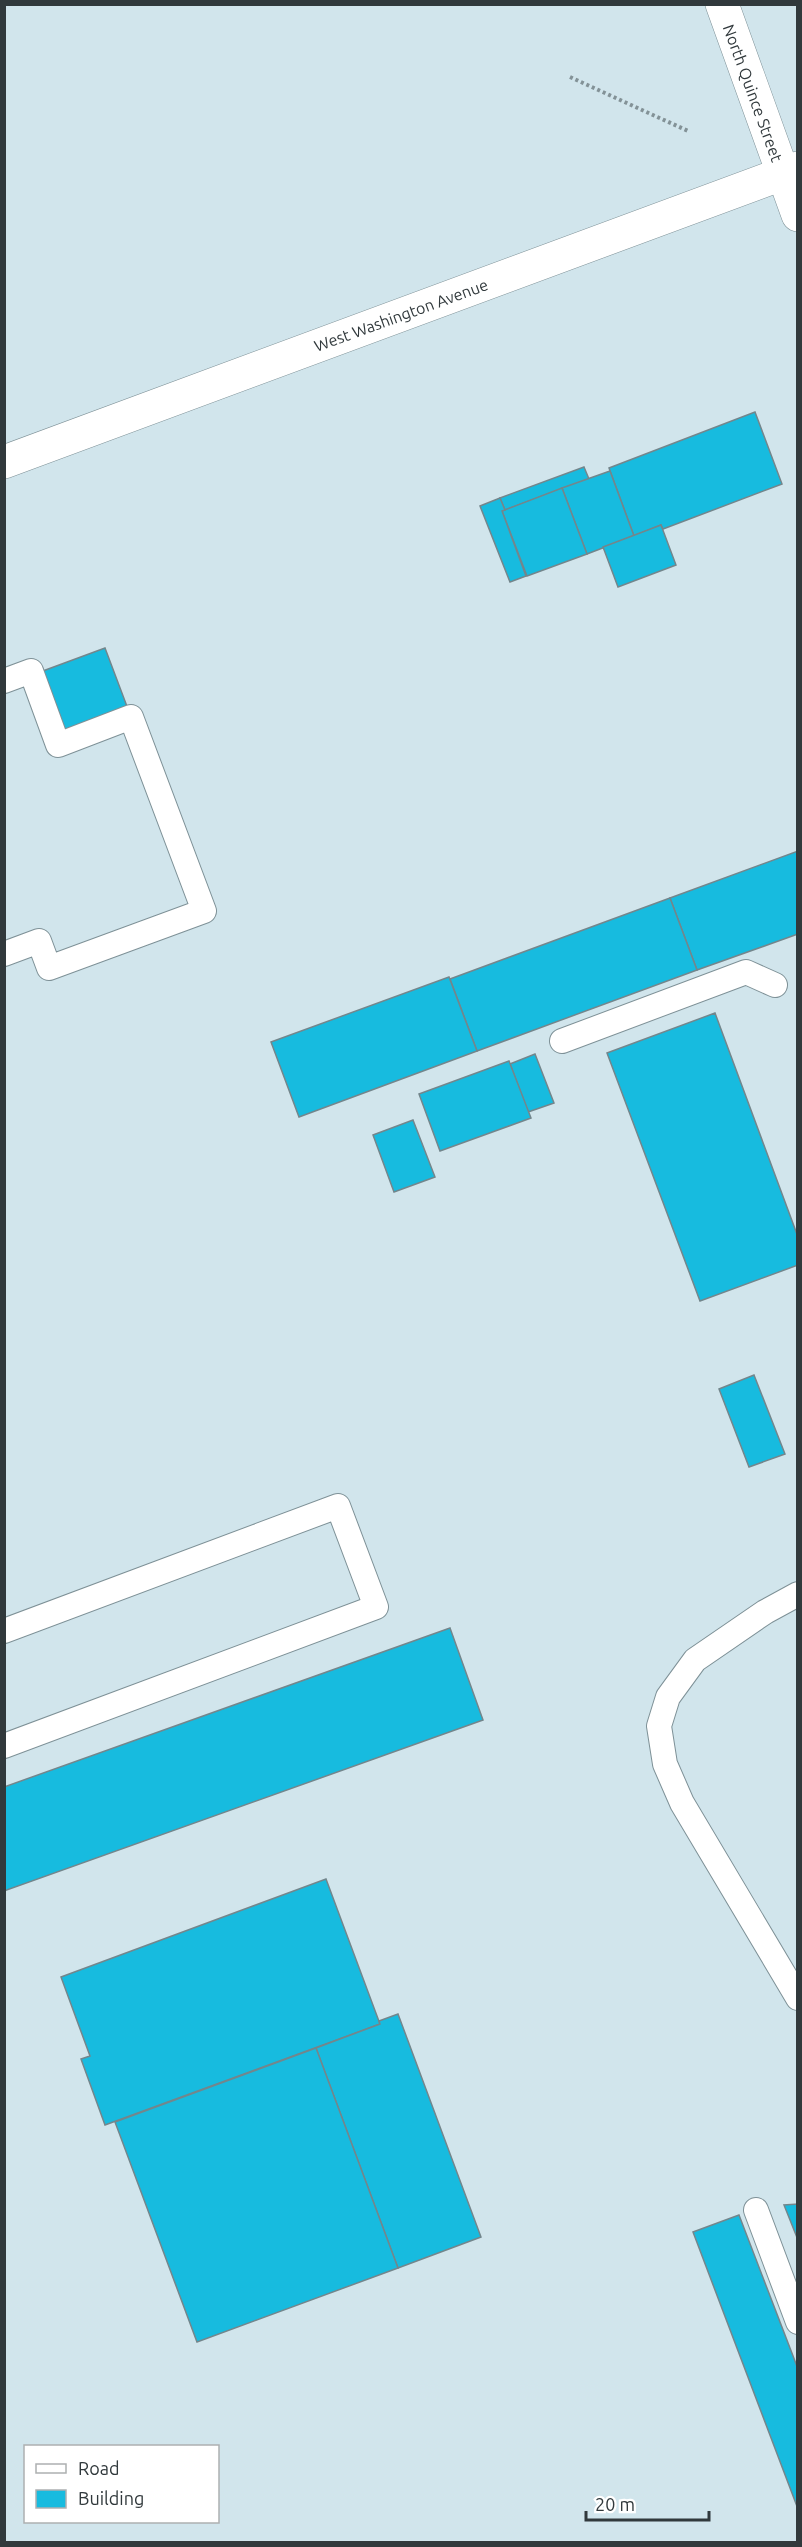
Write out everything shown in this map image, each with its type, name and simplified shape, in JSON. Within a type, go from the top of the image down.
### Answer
[{"type":"main road","name":"North Quince Street","points":[[722,4],[790,171],[798,215]]},
{"type":"main road","name":"West Washington Avenue","points":[[4,462],[790,171]]},
{"type":"lane","points":[[4,681],[31,671],[58,745],[131,717],[204,911],[50,968],[39,941],[4,954]]},
{"type":"lane","points":[[562,1041],[746,972],[775,986]]},
{"type":"lane","points":[[4,1631],[338,1506],[376,1606],[4,1746]]},
{"type":"lane","points":[[798,1594],[765,1612],[695,1660],[668,1697],[659,1726],[666,1764],[682,1803],[798,1998]]},
{"type":"lane","points":[[756,2210],[795,2309]]},
{"type":"path","points":[[570,77],[688,131]]},
{"type":"building","points":[[755,412],[782,484],[663,529],[661,525],[634,536],[609,468]]},
{"type":"building","points":[[584,467],[589,479],[505,510],[500,498]]},
{"type":"building","points":[[610,471],[634,536],[587,554],[562,488]]},
{"type":"building","points":[[562,488],[587,554],[527,576],[502,511]]},
{"type":"building","points":[[500,498],[505,510],[502,511],[526,576],[510,582],[480,506]]},
{"type":"building","points":[[661,525],[676,565],[618,587],[603,547]]},
{"type":"building","points":[[105,648],[131,717],[58,745],[32,675]]},
{"type":"building","points":[[798,851],[798,934],[697,970],[670,898]]},
{"type":"building","points":[[670,898],[697,970],[477,1051],[450,979]]},
{"type":"building","points":[[449,977],[477,1051],[299,1117],[271,1042]]},
{"type":"building","points":[[715,1013],[798,1237],[798,1265],[700,1301],[607,1053]]},
{"type":"building","points":[[535,1054],[554,1103],[528,1112],[510,1064]]},
{"type":"building","points":[[509,1061],[531,1118],[440,1151],[419,1094]]},
{"type":"building","points":[[413,1120],[435,1177],[394,1192],[373,1135]]},
{"type":"building","points":[[754,1375],[785,1454],[749,1467],[719,1389]]},
{"type":"building","points":[[450,1628],[483,1720],[4,1891],[4,1787]]},
{"type":"building","points":[[326,1879],[380,2024],[105,2125],[81,2059],[90,2056],[61,1977]]},
{"type":"building","points":[[398,2014],[481,2237],[398,2268],[316,2048],[380,2024],[379,2021]]},
{"type":"building","points":[[316,2048],[398,2268],[197,2342],[115,2122]]},
{"type":"building","points":[[798,2204],[798,2240],[784,2205]]},
{"type":"building","points":[[739,2215],[798,2369],[798,2509],[693,2232]]}]
